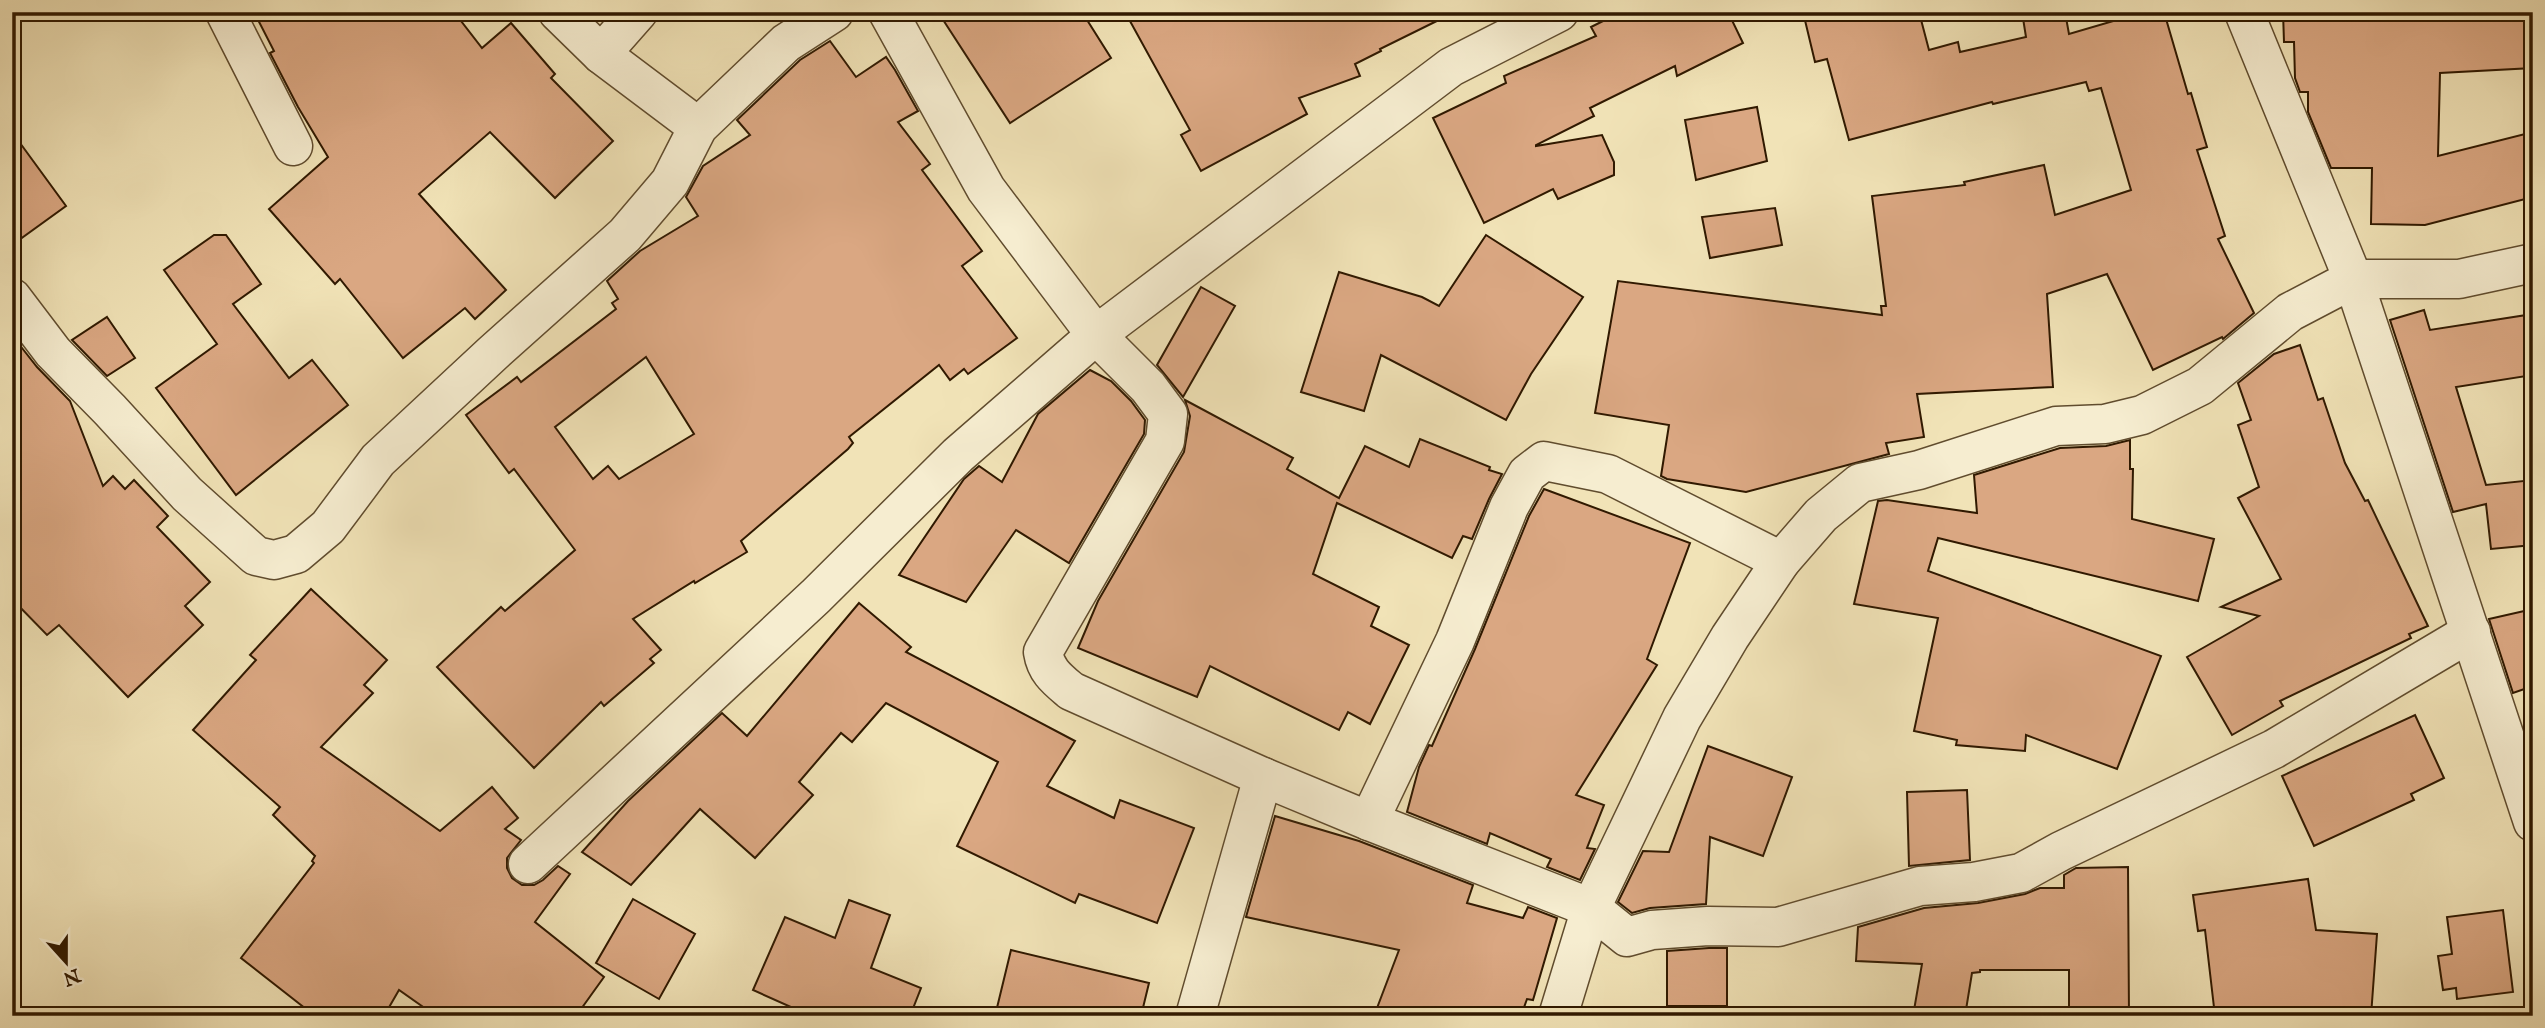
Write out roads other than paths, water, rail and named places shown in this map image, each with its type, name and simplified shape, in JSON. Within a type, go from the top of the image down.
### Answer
[{"type":"street","points":[[225,12],[293,146]]},
{"type":"street","points":[[558,12],[601,54],[698,127]]},
{"type":"street","points":[[601,54],[638,12]]},
{"type":"street","points":[[12,298],[54,352],[187,494],[256,556],[274,559],[296,554],[328,527],[378,460],[493,352],[625,235],[670,182],[698,127],[786,43],[834,12]]},
{"type":"street","points":[[888,12],[986,189],[1096,335],[1164,405],[1168,414],[1165,441],[1043,652],[1045,664],[1053,676],[1071,691],[1263,777],[1591,908],[1627,937],[1652,930],[1708,926],[1778,927],[1920,886],[1973,882],[2021,873],[2061,851],[2274,749],[2471,632]]},
{"type":"street","points":[[528,864],[816,596],[958,454],[1096,335],[1451,67],[1559,12]]},
{"type":"street","points":[[2244,12],[2353,279],[2471,632],[2526,786],[2533,822]]},
{"type":"street","points":[[1558,1016],[1591,908],[1682,718],[1730,637],[1782,561],[1821,515],[1860,483],[1919,470],[2056,426],[2105,424],[2142,415],[2200,386],[2290,312],[2353,279],[2459,279],[2533,263]]},
{"type":"street","points":[[1369,821],[1455,641],[1509,507],[1527,474],[1544,461],[1608,474],[1782,561]]},
{"type":"street","points":[[1195,1016],[1263,777]]}]
